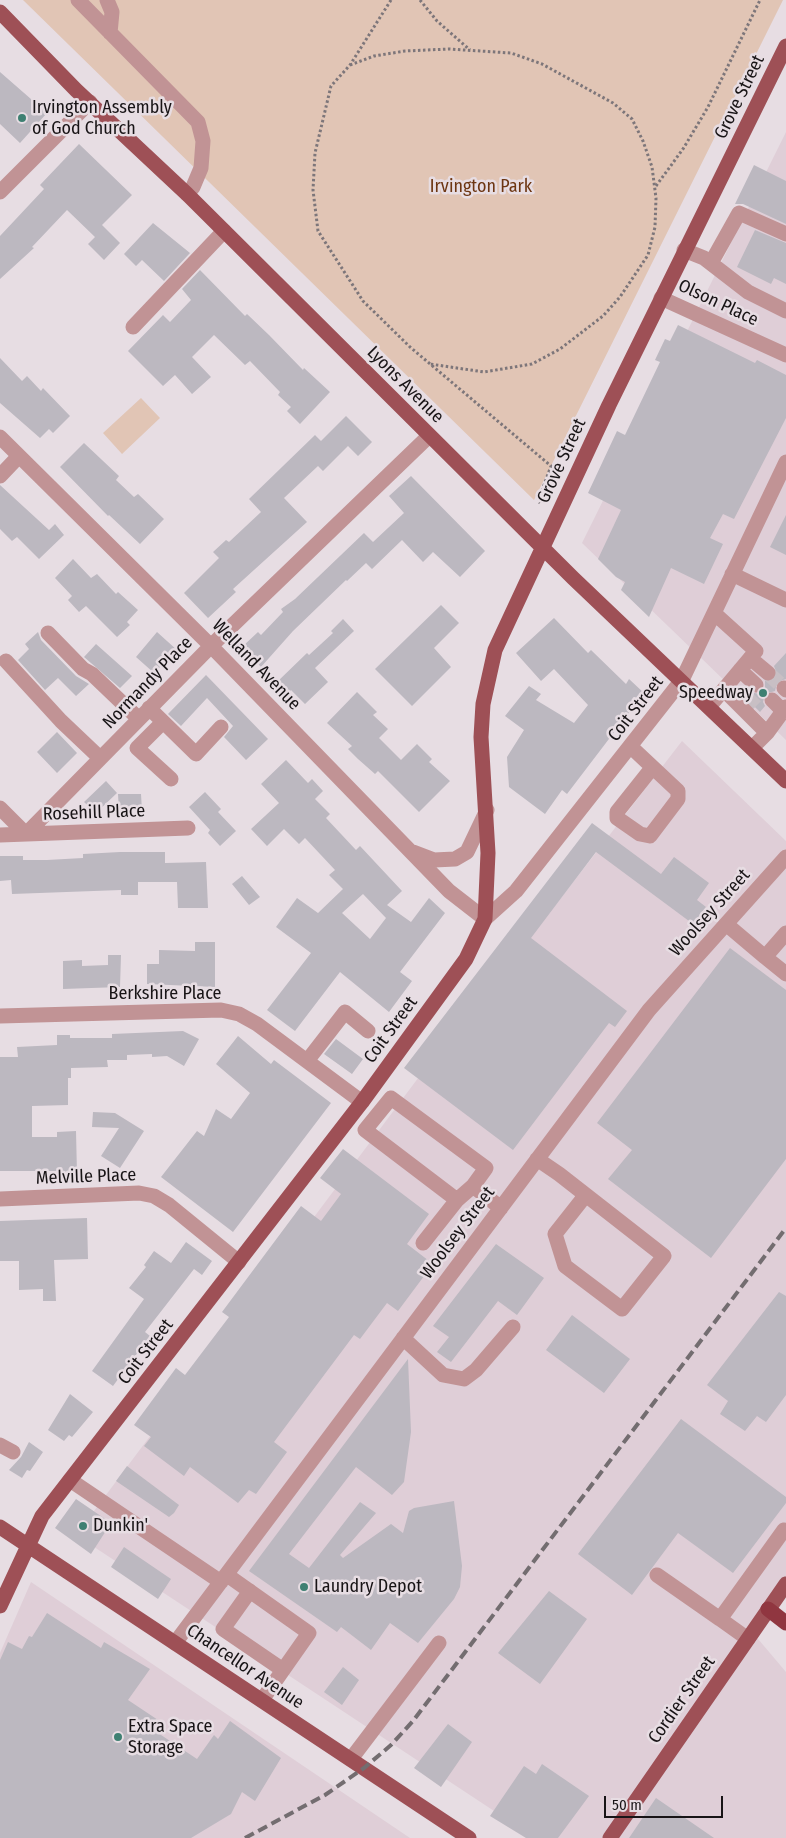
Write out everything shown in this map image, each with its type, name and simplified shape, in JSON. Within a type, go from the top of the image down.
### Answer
[{"type":"highway","points":[[768,1609],[786,1622]]},
{"type":"main road","name":"Lyons Avenue","points":[[0,12],[90,102],[187,194],[542,547],[786,782]]},
{"type":"main road","name":"Grove Street","points":[[485,919],[489,878],[487,810],[481,737],[483,704],[489,670],[495,650],[542,547],[684,250],[786,46]]},
{"type":"main road","name":"Coit Street","points":[[0,1606],[42,1516],[362,1102],[466,959],[485,919]]},
{"type":"main road","name":"Chancellor Avenue","points":[[0,1527],[469,1838]]},
{"type":"main road","name":"Cordier Street","points":[[610,1838],[785,1586]]},
{"type":"street","points":[[78,0],[198,122],[203,141],[201,168],[193,187],[187,194]]},
{"type":"street","points":[[107,0],[112,12],[110,33]]},
{"type":"street","points":[[0,192],[90,102]]},
{"type":"street","points":[[711,263],[739,213],[786,234]]},
{"type":"street","points":[[133,327],[224,231]]},
{"type":"street","points":[[684,250],[711,263],[748,292],[786,311]]},
{"type":"street","name":"Olson Place","points":[[661,298],[786,355]]},
{"type":"street","name":"Welland Avenue","points":[[0,436],[211,646],[449,891],[485,919]]},
{"type":"street","name":"Normandy Place","points":[[26,834],[211,646],[430,436]]},
{"type":"street","points":[[0,476],[19,456]]},
{"type":"street","name":"Coit Street","points":[[485,919],[516,891],[682,680],[786,462]]},
{"type":"street","points":[[732,574],[786,600]]},
{"type":"street","points":[[710,707],[756,651],[714,613]]},
{"type":"street","points":[[48,633],[83,669],[144,713],[163,722],[196,754],[221,727]]},
{"type":"street","points":[[750,658],[768,672]]},
{"type":"street","points":[[6,661],[61,721],[100,758]]},
{"type":"street","points":[[731,680],[756,685]]},
{"type":"street","points":[[731,680],[745,696]]},
{"type":"street","points":[[731,680],[770,729]]},
{"type":"street","points":[[752,748],[770,729],[780,706]]},
{"type":"street","points":[[760,712],[770,729]]},
{"type":"street","points":[[163,722],[137,748],[170,779]]},
{"type":"street","points":[[630,746],[678,791],[678,799],[650,836],[640,834],[617,818],[617,812],[652,768]]},
{"type":"street","points":[[0,808],[26,834]]},
{"type":"street","points":[[410,851],[434,860],[455,859],[467,852],[487,810]]},
{"type":"street","name":"Rosehill Place","points":[[0,835],[188,828]]},
{"type":"street","name":"Woolsey Street","points":[[175,1643],[648,1010],[786,857]]},
{"type":"street","points":[[726,924],[786,974]]},
{"type":"street","points":[[765,957],[786,933]]},
{"type":"street","name":"Berkshire Place","points":[[0,1016],[221,1010],[239,1014],[257,1024],[362,1102]]},
{"type":"street","points":[[307,1061],[345,1012],[368,1031]]},
{"type":"street","points":[[423,1243],[457,1200],[473,1186],[486,1168],[390,1098],[365,1130],[457,1200]]},
{"type":"street","points":[[537,1159],[664,1256],[622,1310],[566,1266],[555,1234],[585,1196]]},
{"type":"street","points":[[473,1186],[501,1208]]},
{"type":"street","name":"Melville Place","points":[[0,1199],[139,1193],[154,1196],[169,1205],[239,1262]]},
{"type":"street","points":[[403,1338],[443,1374],[464,1379],[476,1370],[512,1327]]},
{"type":"street","points":[[0,1445],[13,1452]]},
{"type":"street","points":[[70,1480],[224,1578],[250,1590],[310,1633],[262,1700]]},
{"type":"street","points":[[720,1619],[784,1530],[786,1532]]},
{"type":"street","points":[[657,1574],[748,1639]]},
{"type":"street","points":[[250,1590],[223,1629],[283,1670]]},
{"type":"street","points":[[351,1759],[440,1643]]},
{"type":"path","points":[[391,0],[350,65],[331,86],[315,153],[313,190],[318,231],[363,301],[430,364],[551,466],[538,501],[540,503]]},
{"type":"path","points":[[420,0],[437,22],[470,50]]},
{"type":"path","points":[[655,187],[683,148],[708,107],[760,0]]},
{"type":"path","points":[[350,65],[374,56],[405,51],[449,49],[511,53],[542,64],[613,103],[632,119],[643,141],[652,167],[655,187],[655,228],[648,255],[620,297],[603,316],[560,349],[532,364],[484,372],[430,364]]},
{"type":"shaded area","points":[[786,132],[786,740],[582,543]]},
{"type":"shaded area","points":[[682,741],[786,841],[786,1587],[753,1633],[786,1672],[786,1838],[535,1838],[76,1535],[487,986],[561,898]]},
{"type":"shaded area","points":[[31,1582],[410,1838],[0,1838],[0,1653]]},
{"type":"green space","name":"Irvington Park","points":[[23,0],[783,0],[534,500]]},
{"type":"green space","points":[[141,398],[160,418],[122,454],[103,433]]},
{"type":"building","points":[[0,72],[47,113],[20,143],[0,124]]},
{"type":"building","points":[[79,144],[132,195],[102,225],[120,243],[104,260],[88,244],[95,237],[67,210],[32,247],[34,248],[0,279],[0,236],[44,189],[40,185]]},
{"type":"building","points":[[754,165],[786,181],[786,224],[743,204],[735,204]]},
{"type":"building","points":[[153,223],[190,253],[164,281],[142,260],[136,266],[124,254]]},
{"type":"building","points":[[755,230],[786,243],[786,284],[774,278],[771,284],[737,267]]},
{"type":"building","points":[[200,270],[245,316],[247,314],[303,370],[304,368],[330,392],[300,424],[287,411],[291,407],[278,395],[280,392],[250,361],[245,365],[214,335],[192,357],[211,377],[192,394],[175,375],[163,386],[128,351],[163,315],[170,322],[191,300],[182,289]]},
{"type":"building","points":[[678,325],[755,363],[757,360],[786,375],[786,418],[734,519],[723,514],[710,538],[723,544],[704,584],[671,568],[649,617],[621,590],[625,582],[616,577],[598,559],[621,510],[588,493],[617,431],[625,435],[660,362],[655,360],[665,339],[670,341]]},
{"type":"building","points":[[0,358],[22,381],[27,376],[41,391],[43,388],[70,416],[53,433],[49,429],[40,438],[0,403]]},
{"type":"building","points":[[346,416],[372,442],[358,456],[348,446],[323,471],[318,466],[284,498],[307,522],[233,589],[236,592],[208,618],[184,593],[219,558],[213,552],[226,540],[229,542],[261,512],[249,499],[315,435],[321,441]]},
{"type":"building","points":[[84,443],[119,476],[116,480],[134,497],[138,494],[164,519],[140,544],[108,516],[60,467]]},
{"type":"building","points":[[411,476],[485,551],[460,577],[433,552],[423,562],[402,540],[372,569],[366,563],[346,580],[293,631],[261,667],[242,647],[258,632],[261,635],[283,612],[281,609],[295,599],[364,533],[373,542],[404,513],[389,496]]},
{"type":"building","points":[[0,485],[49,530],[55,524],[64,535],[39,559],[17,537],[12,541],[0,529]]},
{"type":"building","points":[[786,515],[786,555],[770,547]]},
{"type":"building","points":[[73,559],[91,578],[97,574],[116,594],[118,592],[138,610],[127,622],[130,625],[117,637],[86,606],[79,612],[68,600],[72,596],[55,578]]},
{"type":"building","points":[[441,605],[459,623],[434,648],[451,667],[412,706],[375,669]]},
{"type":"building","points":[[554,618],[588,653],[591,650],[626,684],[629,679],[644,693],[567,794],[562,790],[545,814],[509,787],[507,757],[524,730],[505,716],[529,686],[541,694],[536,700],[574,723],[588,705],[554,669],[541,681],[516,653]]},
{"type":"building","points":[[343,619],[354,631],[315,668],[328,682],[305,704],[291,690],[289,693],[277,682],[307,653],[309,655],[333,633],[331,631]]},
{"type":"building","points":[[38,632],[41,640],[76,676],[89,684],[76,696],[58,678],[45,690],[18,660],[29,649],[25,644]]},
{"type":"building","points":[[157,632],[177,650],[154,673],[136,657]]},
{"type":"building","points":[[96,644],[132,676],[120,688],[84,657]]},
{"type":"building","points":[[786,653],[786,679],[777,682],[775,691],[765,694],[763,702],[765,706],[760,712],[745,697],[750,692],[759,694],[765,688],[765,681],[775,679],[777,674],[774,666]]},
{"type":"building","points":[[206,675],[268,739],[246,760],[224,737],[233,726],[207,698],[181,726],[168,714]]},
{"type":"building","points":[[357,692],[377,712],[373,715],[388,729],[379,738],[401,760],[417,744],[432,759],[429,762],[450,781],[419,812],[378,771],[375,774],[358,759],[348,749],[352,746],[327,723]]},
{"type":"building","points":[[57,732],[77,753],[57,773],[37,752]]},
{"type":"building","points":[[286,760],[308,783],[312,779],[323,791],[315,799],[330,814],[326,818],[356,850],[360,846],[402,891],[387,905],[411,922],[429,898],[445,913],[400,972],[412,981],[389,1012],[340,972],[295,1031],[267,1010],[311,953],[276,927],[297,898],[318,913],[343,889],[329,875],[335,870],[305,838],[299,844],[284,829],[267,846],[251,829],[279,803],[261,784]],"holes":[[[363,894],[386,918],[370,939],[342,913]]]},
{"type":"building","points":[[106,781],[117,793],[96,813],[84,802]]},
{"type":"building","points":[[205,792],[221,809],[218,812],[236,831],[220,846],[208,833],[210,830],[189,807]]},
{"type":"building","points":[[118,794],[141,794],[142,811],[119,811]]},
{"type":"building","points":[[592,823],[661,874],[674,857],[709,883],[697,900],[706,907],[693,924],[596,852],[531,938],[627,1011],[615,1027],[609,1023],[513,1150],[404,1068]]},
{"type":"building","points":[[165,852],[165,863],[206,862],[208,908],[178,908],[177,882],[138,882],[138,895],[121,895],[121,890],[12,894],[11,880],[0,881],[0,856],[23,856],[23,860],[47,860],[83,858],[83,854]]},
{"type":"building","points":[[242,876],[260,897],[249,905],[232,884]]},
{"type":"building","points":[[195,942],[215,942],[215,987],[147,984],[147,964],[159,964],[159,950],[195,951]]},
{"type":"building","points":[[730,948],[786,990],[786,1159],[711,1258],[608,1179],[632,1150],[597,1123]]},
{"type":"building","points":[[108,955],[121,955],[120,987],[63,989],[63,961],[82,960],[82,966],[108,965]]},
{"type":"building","points":[[183,1031],[199,1039],[184,1066],[167,1056],[152,1057],[152,1054],[127,1055],[127,1060],[107,1060],[108,1067],[71,1068],[71,1078],[68,1078],[68,1105],[32,1106],[32,1137],[57,1137],[57,1132],[76,1131],[77,1174],[58,1175],[58,1171],[0,1171],[0,1057],[18,1057],[17,1047],[57,1045],[57,1035],[70,1035],[70,1038],[112,1038],[112,1034]]},
{"type":"building","points":[[238,1036],[271,1064],[274,1060],[331,1103],[233,1232],[161,1177],[197,1131],[204,1136],[216,1109],[231,1119],[250,1093],[216,1064]]},
{"type":"building","points":[[336,1039],[363,1059],[352,1074],[324,1054]]},
{"type":"building","points":[[93,1112],[115,1113],[144,1131],[120,1168],[101,1156],[119,1128],[92,1127]]},
{"type":"building","points":[[343,1149],[429,1214],[407,1244],[433,1264],[398,1311],[387,1303],[360,1339],[354,1335],[274,1442],[287,1452],[256,1494],[249,1490],[238,1503],[190,1467],[184,1476],[144,1446],[151,1437],[134,1425],[176,1368],[185,1375],[229,1317],[222,1312],[301,1206],[321,1221],[341,1194],[320,1178]]},
{"type":"building","points":[[87,1218],[88,1259],[54,1260],[56,1301],[43,1301],[43,1289],[19,1290],[19,1261],[0,1261],[0,1221]]},
{"type":"building","points":[[186,1242],[212,1261],[202,1275],[194,1269],[145,1332],[150,1336],[113,1386],[92,1371],[144,1299],[129,1288],[146,1267],[144,1265],[154,1251],[171,1263]]},
{"type":"building","points":[[496,1244],[544,1278],[517,1315],[498,1301],[451,1362],[437,1352],[449,1337],[433,1326]]},
{"type":"building","points":[[779,1292],[786,1296],[786,1395],[766,1422],[757,1416],[745,1431],[720,1414],[728,1401],[707,1385]]},
{"type":"building","points":[[572,1315],[630,1359],[604,1393],[546,1350]]},
{"type":"building","points":[[408,1359],[411,1432],[404,1482],[392,1495],[356,1467],[289,1554],[309,1568],[360,1502],[376,1513],[340,1555],[343,1558],[391,1524],[403,1533],[409,1511],[414,1508],[454,1501],[462,1566],[460,1587],[454,1599],[418,1643],[390,1623],[371,1650],[341,1627],[337,1632],[249,1571]]},
{"type":"building","points":[[70,1394],[93,1412],[72,1437],[69,1435],[64,1441],[48,1430]]},
{"type":"building","points":[[681,1419],[786,1497],[786,1503],[733,1573],[678,1533],[632,1595],[578,1554]]},
{"type":"building","points":[[29,1442],[43,1452],[30,1471],[27,1470],[22,1478],[9,1470],[21,1457]]},
{"type":"building","points":[[127,1466],[179,1505],[174,1513],[169,1517],[116,1481]]},
{"type":"building","name":"Dunkin'","points":[[76,1499],[111,1523],[91,1554],[55,1528]]},
{"type":"building","points":[[124,1547],[171,1579],[158,1599],[111,1567]]},
{"type":"building","points":[[549,1591],[587,1619],[540,1684],[498,1653]]},
{"type":"building","points":[[47,1613],[101,1648],[104,1642],[150,1669],[128,1700],[161,1722],[155,1731],[197,1759],[214,1735],[218,1739],[230,1721],[281,1758],[255,1801],[242,1792],[231,1814],[191,1838],[0,1838],[0,1660],[8,1642],[22,1649],[29,1636],[32,1637]]},
{"type":"building","points":[[343,1667],[359,1680],[342,1705],[324,1692]]},
{"type":"building","points":[[448,1724],[472,1742],[441,1787],[414,1768]]},
{"type":"building","points":[[542,1764],[589,1796],[558,1838],[526,1838],[490,1816],[524,1766],[536,1774]]},
{"type":"building","points":[[656,1798],[714,1838],[629,1838]]},
{"type":"tunnel","points":[[768,673],[784,688]]},
{"type":"tunnel","points":[[745,696],[761,712]]},
{"type":"railway","points":[[245,1838],[325,1795],[364,1768],[391,1745],[413,1721],[786,1228]]},
{"type":"place","name":"Irvington Assembly of God Church","points":[[22,118]]},
{"type":"place","name":"Speedway","points":[[763,693]]},
{"type":"place","name":"Dunkin'","points":[[83,1526]]},
{"type":"place","name":"Laundry Depot","points":[[304,1587]]},
{"type":"place","name":"Extra Space Storage","points":[[118,1737]]}]
